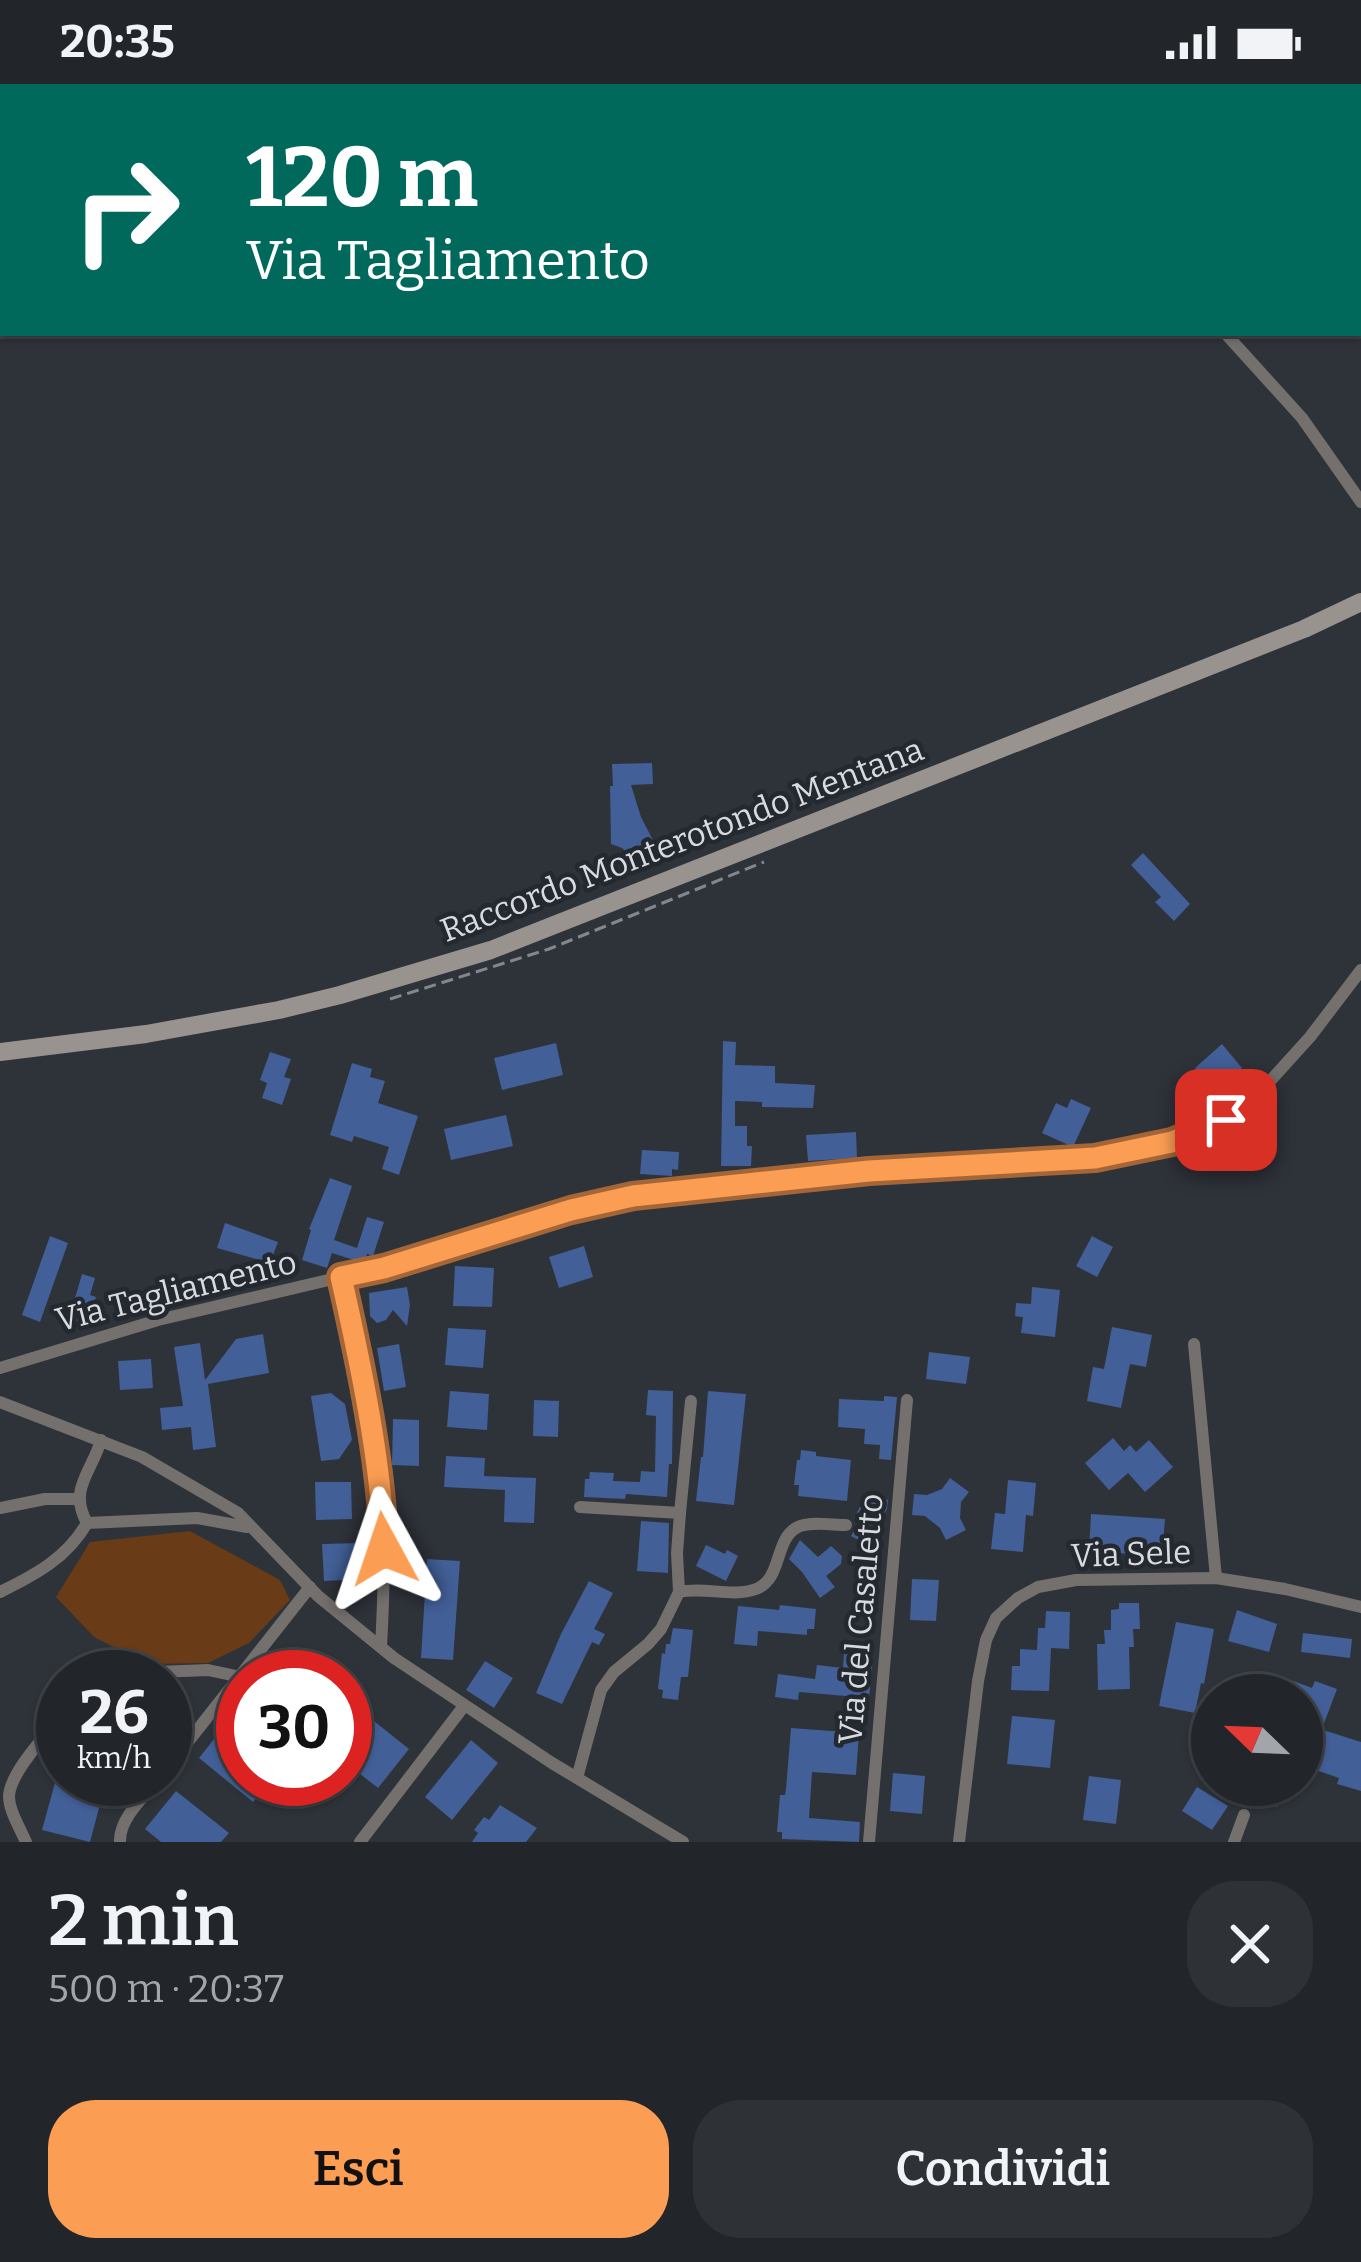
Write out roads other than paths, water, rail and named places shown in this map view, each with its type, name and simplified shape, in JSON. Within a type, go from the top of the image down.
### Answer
[{"type":"main road","name":"Raccordo Monterotondo Mentana","points":[[0,1052],[257,1014],[491,950],[1304,629],[1361,602]]},
{"type":"street","points":[[1228,336],[1286,398],[1361,502]]},
{"type":"street","name":"Via Tagliamento","points":[[0,1368],[158,1321],[384,1268],[571,1210],[633,1196],[869,1171],[1067,1161],[1172,1142],[1226,1120],[1252,1101],[1310,1037],[1361,970]]},
{"type":"street","points":[[341,1277],[365,1397],[382,1519],[381,1647]]},
{"type":"street","points":[[1194,1344],[1216,1578]]},
{"type":"street","name":"Via del Casaletto","points":[[869,1842],[907,1400]]},
{"type":"street","points":[[577,1778],[601,1690],[619,1667],[657,1635],[679,1592],[677,1553],[692,1401]]},
{"type":"street","points":[[0,1402],[171,1472],[238,1513],[310,1587],[381,1647],[464,1706],[683,1842]]},
{"type":"street","points":[[87,1523],[78,1499],[101,1440]]},
{"type":"street","points":[[0,1508],[44,1499],[78,1499]]},
{"type":"street","points":[[580,1507],[680,1513]]},
{"type":"street","points":[[87,1523],[197,1518],[253,1529]]},
{"type":"street","points":[[0,1592],[59,1558],[87,1523]]},
{"type":"street","points":[[679,1592],[759,1588],[772,1575],[794,1529],[846,1526]]},
{"type":"street","name":"Via Sele","points":[[959,1842],[980,1665],[989,1629],[1004,1609],[1028,1592],[1092,1578],[1216,1578],[1361,1607]]},
{"type":"street","points":[[261,1650],[310,1587]]},
{"type":"street","points":[[360,1842],[464,1706]]},
{"type":"street","points":[[192,1737],[216,1707]]},
{"type":"street","points":[[26,1842],[9,1797],[17,1774],[36,1749]]},
{"type":"street","points":[[120,1842],[119,1833],[137,1806]]},
{"type":"street","points":[[1234,1842],[1244,1815]]}]
